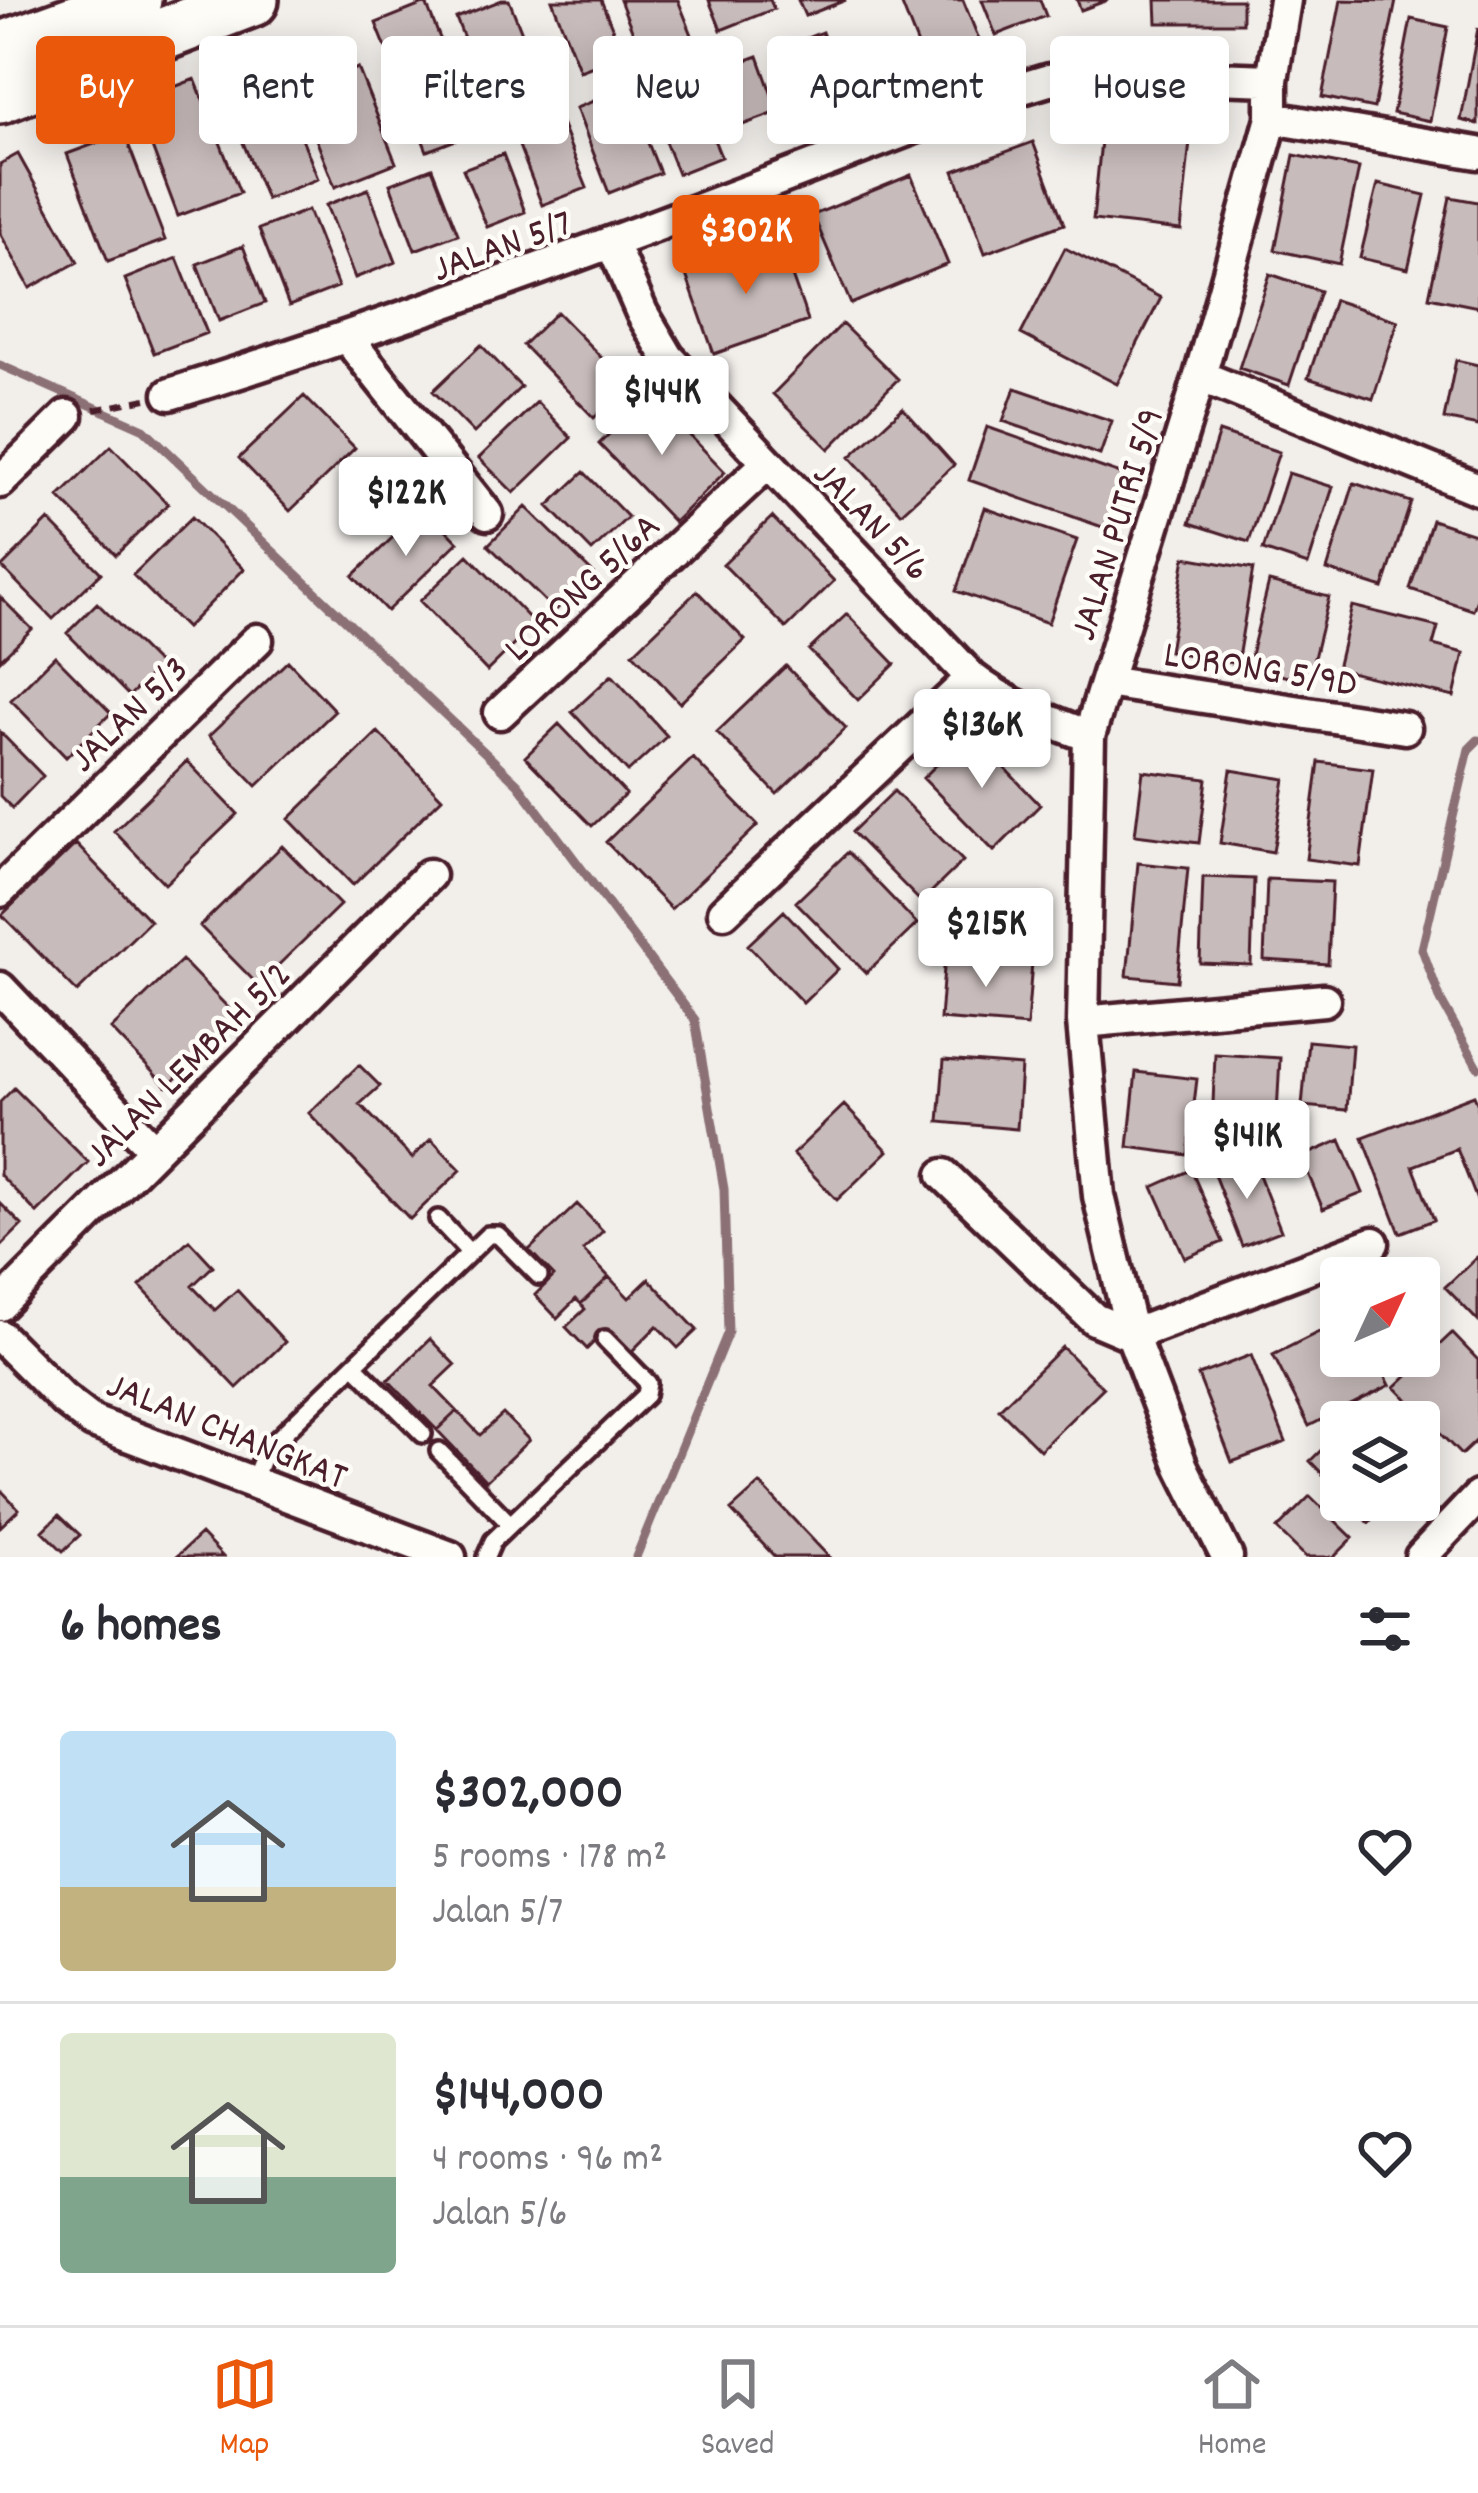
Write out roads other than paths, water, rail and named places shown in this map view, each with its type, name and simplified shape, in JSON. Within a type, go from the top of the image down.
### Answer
[{"type":"main road","points":[[0,49],[135,0]]},
{"type":"main road","points":[[0,97],[252,0]]},
{"type":"street","name":"JALAN PUTRI 5/9","points":[[1227,1557],[1182,1467],[1132,1335],[1099,1196],[1083,1022],[1089,736],[1200,376],[1272,118],[1272,80],[1285,0]]},
{"type":"street","name":"JALAN 5/7","points":[[170,394],[348,339],[1049,80],[1096,74],[1272,80]]},
{"type":"street","points":[[1272,118],[1478,152]]},
{"type":"street","name":"JALAN 5/6","points":[[612,244],[642,313],[668,357],[972,678],[1028,714],[1089,736]]},
{"type":"street","points":[[348,339],[487,514]]},
{"type":"street","points":[[1200,376],[1478,488]]},
{"type":"street","points":[[0,482],[67,416]]},
{"type":"street","name":"LORONG 5/6A","points":[[500,713],[766,464]]},
{"type":"street","name":"JALAN 5/3","points":[[0,891],[257,640]]},
{"type":"street","points":[[724,912],[972,678]]},
{"type":"street","name":"LORONG 5/9D","points":[[1106,682],[1406,728]]},
{"type":"street","name":"JALAN LEMBAH 5/2","points":[[0,1305],[429,875]]},
{"type":"street","points":[[0,988],[153,1149]]},
{"type":"street","points":[[1083,1022],[1324,1000]]},
{"type":"street","points":[[944,1175],[1094,1319],[1132,1335],[1373,1243]]},
{"type":"street","name":"JALAN CHANGKAT","points":[[0,1336],[63,1399],[93,1421],[450,1557]]},
{"type":"street","points":[[1420,1557],[1478,1497]]},
{"type":"lane","points":[[438,1219],[470,1253]]},
{"type":"lane","points":[[253,1483],[265,1451],[488,1235],[498,1235],[539,1276]]},
{"type":"lane","points":[[486,1557],[493,1541],[646,1395],[648,1383],[604,1340]]},
{"type":"lane","points":[[354,1365],[423,1434]]},
{"type":"lane","points":[[439,1450],[510,1524]]},
{"type":"waterway","points":[[0,365],[144,429],[518,784],[695,1020],[724,1189],[728,1332],[636,1557]]},
{"type":"waterway","points":[[1478,740],[1469,749],[1422,949],[1441,1001],[1478,1067]]}]
